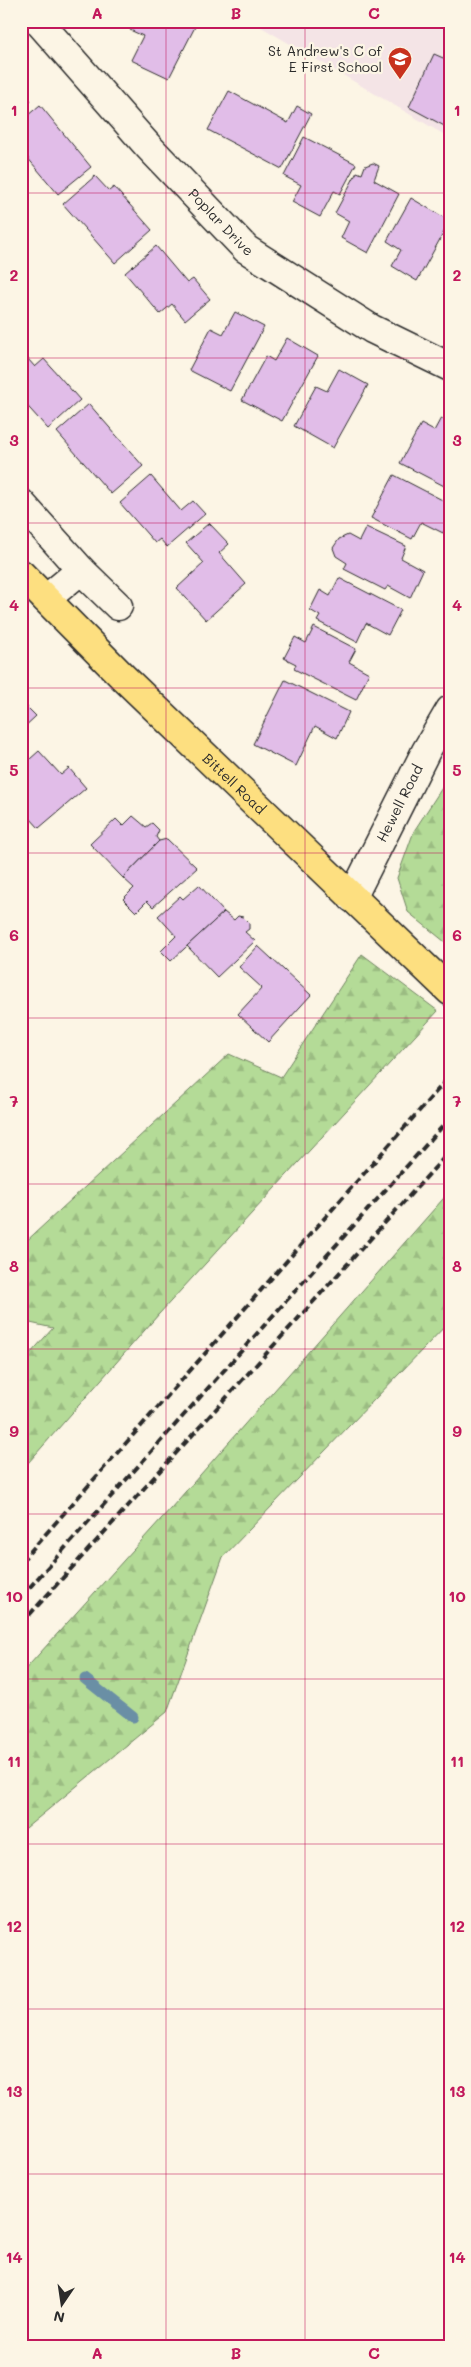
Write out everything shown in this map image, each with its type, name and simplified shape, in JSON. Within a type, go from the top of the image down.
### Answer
[{"type":"main road","name":"Bittell Road","points":[[21,574],[123,677],[450,991]]},
{"type":"street","name":"Poplar Drive","points":[[38,21],[147,145],[246,250],[372,328],[450,367]]},
{"type":"street","points":[[21,503],[81,570],[118,606]]},
{"type":"street","points":[[46,599],[81,570]]},
{"type":"street","name":"Hewell Road","points":[[352,898],[426,751],[450,710]]},
{"type":"shaded area","name":"St Andrew's C of E First School","points":[[251,21],[450,21],[450,138]]},
{"type":"green space","points":[[449,777],[450,946],[408,912],[397,878],[414,831]]},
{"type":"green space","points":[[362,954],[438,1011],[159,1314],[21,1471],[21,1364],[53,1328],[21,1321],[21,1246],[229,1054],[281,1077]]},
{"type":"green space","points":[[450,1191],[450,1321],[223,1557],[167,1712],[21,1832],[21,1674],[171,1508]]},
{"type":"building","points":[[135,21],[198,21],[169,78],[131,60],[143,36],[130,30]]},
{"type":"building","points":[[434,54],[450,61],[450,129],[409,107]]},
{"type":"building","points":[[21,90],[31,101],[21,110]]},
{"type":"building","points":[[229,91],[288,123],[297,106],[311,114],[282,169],[208,130]]},
{"type":"building","points":[[40,105],[91,167],[58,194],[21,150],[21,121]]},
{"type":"building","points":[[304,137],[356,164],[340,194],[334,191],[320,217],[292,202],[301,185],[284,176]]},
{"type":"building","points":[[373,163],[379,166],[374,180],[399,194],[368,253],[341,238],[349,221],[335,213],[357,172],[362,174],[365,166]]},
{"type":"building","points":[[95,176],[109,191],[114,187],[152,230],[115,263],[63,204]]},
{"type":"building","points":[[411,198],[450,221],[417,281],[392,266],[401,250],[387,241]]},
{"type":"building","points":[[156,246],[187,283],[193,279],[210,299],[185,320],[172,304],[160,314],[125,273]]},
{"type":"building","points":[[21,309],[26,314],[21,324]]},
{"type":"building","points":[[235,312],[264,327],[230,391],[189,370],[211,328],[223,334]]},
{"type":"building","points":[[287,338],[318,356],[282,421],[242,400],[266,356],[274,361]]},
{"type":"building","points":[[21,351],[35,367],[44,359],[80,400],[48,429],[21,399]]},
{"type":"building","points":[[339,369],[368,385],[333,448],[294,426],[316,386],[327,391]]},
{"type":"building","points":[[89,404],[143,466],[111,494],[57,432]]},
{"type":"building","points":[[441,418],[450,423],[450,489],[400,463],[421,424],[434,431]]},
{"type":"building","points":[[394,475],[450,504],[450,519],[443,533],[421,522],[412,539],[371,518]]},
{"type":"building","points":[[151,476],[181,511],[193,501],[205,514],[167,547],[160,539],[155,543],[120,503]]},
{"type":"building","points":[[209,523],[229,544],[219,553],[246,584],[206,620],[177,588],[204,563],[186,543]]},
{"type":"building","points":[[366,527],[406,546],[401,558],[423,570],[410,598],[388,586],[385,590],[344,569],[347,563],[336,556],[333,548],[339,539],[348,535],[359,541]]},
{"type":"building","points":[[339,578],[401,610],[388,635],[366,623],[357,642],[317,621],[320,616],[310,610],[320,590],[330,596]]},
{"type":"building","points":[[314,627],[356,649],[349,662],[369,673],[356,700],[294,669],[296,664],[284,658],[295,637],[306,643]]},
{"type":"building","points":[[285,680],[349,712],[337,738],[315,726],[296,766],[253,744]]},
{"type":"building","points":[[21,701],[36,716],[21,730]]},
{"type":"building","points":[[39,751],[61,775],[69,768],[86,788],[39,828],[21,808],[21,767]]},
{"type":"building","points":[[133,816],[146,827],[152,823],[159,830],[156,837],[159,841],[123,878],[90,844],[116,819],[123,826]]},
{"type":"building","points":[[167,839],[197,868],[153,907],[147,901],[136,912],[123,899],[134,888],[123,878],[159,841]]},
{"type":"building","points":[[199,885],[224,912],[171,961],[161,951],[176,936],[158,916],[180,896],[183,899]]},
{"type":"building","points":[[224,912],[234,920],[238,916],[243,917],[249,923],[249,929],[245,932],[255,941],[217,977],[187,946]]},
{"type":"building","points":[[258,946],[311,995],[268,1042],[238,1014],[262,988],[239,967]]},
{"type":"waterway","points":[[85,1679],[133,1717]]},
{"type":"railway","points":[[21,1562],[450,1076]]},
{"type":"railway","points":[[21,1597],[450,1118]]},
{"type":"railway","points":[[21,1624],[450,1151]]},
{"type":"place","name":"St Andrew's C of E First School","points":[[400,80]]}]
